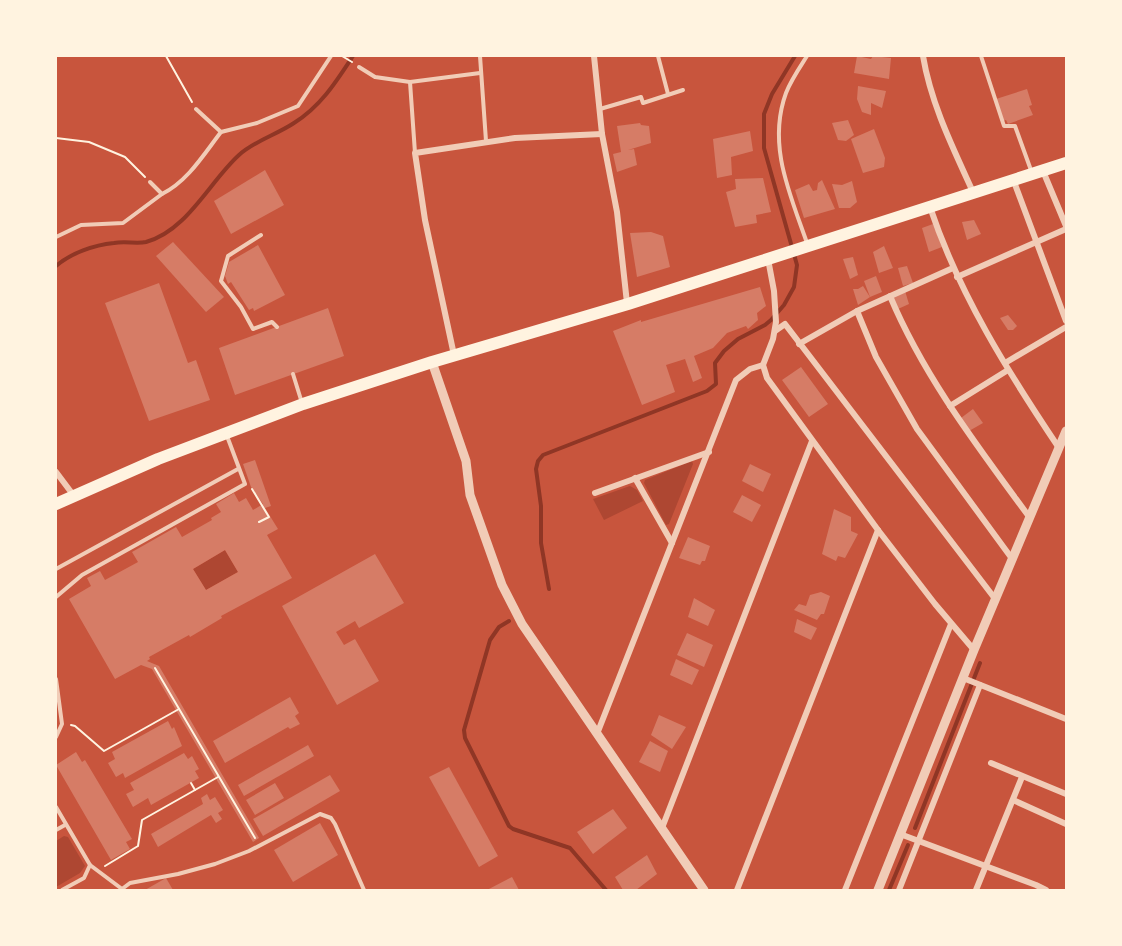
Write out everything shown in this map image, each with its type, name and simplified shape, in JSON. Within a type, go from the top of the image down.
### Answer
[{"type":"main road","points":[[56,504],[158,459],[303,404],[454,355],[628,304],[1066,163]]},
{"type":"street","points":[[594,56],[602,134],[617,212],[628,304]]},
{"type":"street","points":[[923,56],[942,122],[973,192]]},
{"type":"street","points":[[454,355],[425,220],[415,153],[515,138],[602,134]]},
{"type":"street","points":[[957,278],[1038,243],[1066,228],[1038,172]]},
{"type":"street","points":[[1013,179],[1066,321]]},
{"type":"street","points":[[930,206],[957,278],[1006,366],[1060,449]]},
{"type":"street","points":[[774,257],[776,322],[763,365],[767,378],[878,530],[974,650]]},
{"type":"street","points":[[800,344],[857,311],[953,268]]},
{"type":"street","points":[[890,296],[905,332],[950,406],[1030,518]]},
{"type":"street","points":[[857,311],[876,357],[917,429],[1013,560]]},
{"type":"street","points":[[775,331],[785,324],[996,600]]},
{"type":"street","points":[[950,406],[1066,327]]},
{"type":"street","points":[[432,362],[466,460],[470,495],[502,585],[522,624],[704,891]]},
{"type":"street","points":[[597,734],[736,380],[750,369],[763,365]]},
{"type":"street","points":[[899,891],[918,842],[971,682],[974,650],[1066,431]]},
{"type":"street","points":[[662,828],[812,441]]},
{"type":"street","points":[[595,493],[709,452]]},
{"type":"street","points":[[56,472],[74,496]]},
{"type":"street","points":[[635,478],[672,543]]},
{"type":"street","points":[[737,891],[878,530]]},
{"type":"street","points":[[845,891],[951,624]]},
{"type":"street","points":[[971,682],[1066,718]]},
{"type":"street","points":[[878,891],[900,834],[971,682]]},
{"type":"street","points":[[991,763],[1066,794]]},
{"type":"street","points":[[976,891],[1022,777]]},
{"type":"street","points":[[1013,800],[1066,824]]},
{"type":"street","points":[[900,834],[1036,885],[1046,891]]},
{"type":"lane","points":[[56,237],[81,225],[123,223],[183,180],[221,132],[257,123],[298,106],[331,56]]},
{"type":"lane","points":[[480,56],[486,141]]},
{"type":"lane","points":[[658,56],[668,94]]},
{"type":"lane","points":[[806,247],[782,170],[778,142],[779,119],[786,92],[807,56]]},
{"type":"lane","points":[[981,56],[1004,126],[1015,126],[1038,172]]},
{"type":"lane","points":[[359,67],[375,77],[410,81],[480,74]]},
{"type":"lane","points":[[410,81],[415,153]]},
{"type":"lane","points":[[600,109],[641,98],[643,103],[683,90]]},
{"type":"lane","points":[[196,109],[221,132]]},
{"type":"lane","points":[[150,182],[162,194]]},
{"type":"lane","points":[[261,235],[228,256],[221,281],[241,307],[253,329],[272,322],[277,327]]},
{"type":"lane","points":[[293,374],[303,404]]},
{"type":"lane","points":[[56,597],[82,575],[245,484],[226,432]]},
{"type":"lane","points":[[56,569],[238,469]]},
{"type":"lane","points":[[56,679],[62,724],[56,737]]},
{"type":"lane","points":[[56,807],[90,866],[123,890],[130,883],[215,864],[259,846],[320,814],[326,815],[335,824],[364,891]]},
{"type":"lane","points":[[56,830],[65,825]]},
{"type":"lane","points":[[62,891],[84,878],[90,866]]},
{"type":"path","points":[[166,56],[196,109]]},
{"type":"path","points":[[342,56],[359,67]]},
{"type":"path","points":[[56,138],[89,142],[125,157],[150,182]]},
{"type":"path","points":[[155,668],[259,846]]},
{"type":"path","points":[[62,724],[75,726],[104,751],[179,709]]},
{"type":"path","points":[[99,872],[103,867],[138,846],[142,820],[218,777]]},
{"type":"path","points":[[191,783],[195,790]]},
{"type":"shaded area","points":[[692,461],[693,464],[669,524],[666,525],[644,483],[645,480]]},
{"type":"shaded area","points":[[630,486],[637,490],[643,501],[604,520],[593,499]]},
{"type":"shaded area","points":[[225,550],[238,572],[206,590],[193,569]]},
{"type":"shaded area","points":[[64,836],[68,837],[85,866],[80,873],[56,887],[56,841]]},
{"type":"building","points":[[857,56],[871,59],[873,56],[891,58],[889,79],[854,73]]},
{"type":"building","points":[[858,86],[886,91],[882,108],[871,103],[871,115],[862,112],[857,99]]},
{"type":"building","points":[[1027,89],[1032,105],[1029,106],[1033,115],[1008,124],[1006,120],[1003,121],[996,99]]},
{"type":"building","points":[[848,120],[854,135],[846,141],[838,140],[832,123]]},
{"type":"building","points":[[640,123],[649,126],[651,143],[628,150],[634,149],[637,165],[617,172],[613,154],[621,152],[617,126]]},
{"type":"building","points":[[874,129],[885,158],[884,167],[863,173],[851,139]]},
{"type":"building","points":[[750,131],[753,151],[731,157],[732,175],[717,178],[713,139]]},
{"type":"building","points":[[265,170],[284,205],[231,234],[214,201]]},
{"type":"building","points":[[763,178],[771,212],[756,215],[757,223],[735,227],[726,192],[736,189],[735,179]]},
{"type":"building","points":[[822,180],[835,209],[804,218],[795,190],[809,184],[813,191],[817,190],[818,183]]},
{"type":"building","points":[[852,181],[857,202],[850,208],[839,208],[832,184],[842,185]]},
{"type":"building","points":[[974,220],[981,234],[967,240],[962,222]]},
{"type":"building","points":[[933,224],[942,247],[929,252],[922,228]]},
{"type":"building","points":[[651,232],[663,236],[670,267],[637,277],[630,233]]},
{"type":"building","points":[[173,242],[224,297],[206,312],[156,256]]},
{"type":"building","points":[[258,245],[285,295],[254,311],[253,308],[249,310],[231,282],[228,284],[225,276],[229,262]]},
{"type":"building","points":[[884,246],[893,268],[879,273],[873,252]]},
{"type":"building","points":[[853,257],[858,275],[850,279],[843,259]]},
{"type":"building","points":[[907,266],[913,283],[903,286],[898,268]]},
{"type":"building","points":[[876,276],[882,292],[870,297],[864,281]]},
{"type":"building","points":[[159,283],[188,363],[196,360],[210,400],[149,421],[105,303]]},
{"type":"building","points":[[863,286],[870,297],[858,305],[853,289]]},
{"type":"building","points":[[760,287],[766,306],[757,313],[758,320],[748,329],[746,326],[727,333],[713,348],[694,356],[702,378],[693,382],[685,359],[666,365],[675,392],[642,405],[613,331],[641,320],[641,322]]},
{"type":"building","points":[[905,291],[909,304],[898,309],[893,297]]},
{"type":"building","points":[[328,308],[344,356],[235,395],[219,348]]},
{"type":"building","points":[[1008,315],[1017,326],[1013,330],[1008,330],[1000,318]]},
{"type":"building","points":[[801,367],[828,404],[809,417],[782,380]]},
{"type":"building","points":[[973,409],[983,423],[969,431],[961,418]]},
{"type":"building","points":[[255,460],[271,506],[265,508],[278,529],[267,535],[292,578],[221,616],[222,618],[190,637],[189,635],[149,657],[147,661],[159,666],[259,838],[253,842],[152,669],[141,665],[115,679],[69,599],[91,586],[87,578],[100,571],[105,580],[138,562],[132,552],[176,527],[182,537],[212,520],[211,518],[221,512],[216,504],[234,493],[239,502],[246,498],[253,510],[263,504],[251,487],[243,464]],"holes":[[[225,550],[238,572],[206,590],[193,569]]]},
{"type":"building","points":[[750,464],[771,474],[763,492],[742,481]]},
{"type":"building","points":[[742,495],[761,505],[752,522],[733,512]]},
{"type":"building","points":[[834,509],[851,517],[851,531],[858,534],[845,558],[838,556],[836,561],[822,554]]},
{"type":"building","points":[[688,537],[710,546],[705,561],[702,561],[700,565],[679,558]]},
{"type":"building","points":[[375,554],[404,603],[359,628],[355,621],[336,632],[344,645],[355,639],[379,681],[337,705],[282,606]]},
{"type":"building","points":[[821,592],[830,596],[824,614],[821,614],[817,620],[794,610],[799,604],[806,606],[810,595]]},
{"type":"building","points":[[694,598],[715,610],[708,626],[688,617]]},
{"type":"building","points":[[797,619],[817,628],[811,640],[794,632]]},
{"type":"building","points":[[687,633],[713,645],[704,667],[677,655]]},
{"type":"building","points":[[676,659],[699,670],[692,685],[670,675]]},
{"type":"building","points":[[290,697],[299,713],[295,716],[300,724],[290,729],[288,727],[225,763],[213,741]]},
{"type":"building","points":[[659,715],[686,727],[672,749],[651,735]]},
{"type":"building","points":[[168,721],[172,729],[174,727],[182,746],[125,778],[123,773],[116,777],[108,763],[115,759],[112,752]]},
{"type":"building","points":[[650,741],[668,751],[660,772],[639,762]]},
{"type":"building","points":[[308,745],[314,756],[244,796],[238,785]]},
{"type":"building","points":[[76,752],[82,762],[85,760],[132,839],[126,842],[130,849],[111,860],[56,765]]},
{"type":"building","points":[[184,753],[188,759],[192,756],[199,769],[195,771],[199,778],[151,805],[148,798],[133,807],[126,794],[134,790],[130,783]]},
{"type":"building","points":[[449,767],[498,856],[479,867],[429,777]]},
{"type":"building","points":[[330,775],[340,791],[263,836],[253,819]]},
{"type":"building","points":[[275,783],[284,798],[255,815],[246,800]]},
{"type":"building","points":[[207,794],[210,800],[215,797],[223,810],[218,813],[222,819],[216,823],[211,815],[158,847],[151,834],[203,804],[201,798]]},
{"type":"building","points":[[613,809],[627,828],[593,854],[577,832]]},
{"type":"building","points":[[320,823],[338,855],[293,882],[274,850]]},
{"type":"building","points":[[647,855],[657,874],[636,890],[623,890],[615,877]]},
{"type":"building","points":[[512,877],[519,890],[487,890]]},
{"type":"building","points":[[166,878],[173,890],[145,890]]},
{"type":"waterway","points":[[56,266],[69,257],[91,248],[118,242],[146,242],[174,227],[239,155],[294,123],[312,109],[334,84],[353,56]]},
{"type":"waterway","points":[[549,589],[541,543],[541,506],[536,469],[538,461],[543,455],[707,391],[716,384],[715,363],[724,351],[738,339],[771,320],[784,305],[794,287],[797,265],[764,148],[764,114],[772,94],[795,56]]},
{"type":"waterway","points":[[509,621],[499,627],[490,640],[464,730],[465,738],[509,826],[570,848],[606,890]]},
{"type":"waterway","points":[[915,828],[980,663]]},
{"type":"waterway","points":[[889,890],[908,845]]}]
